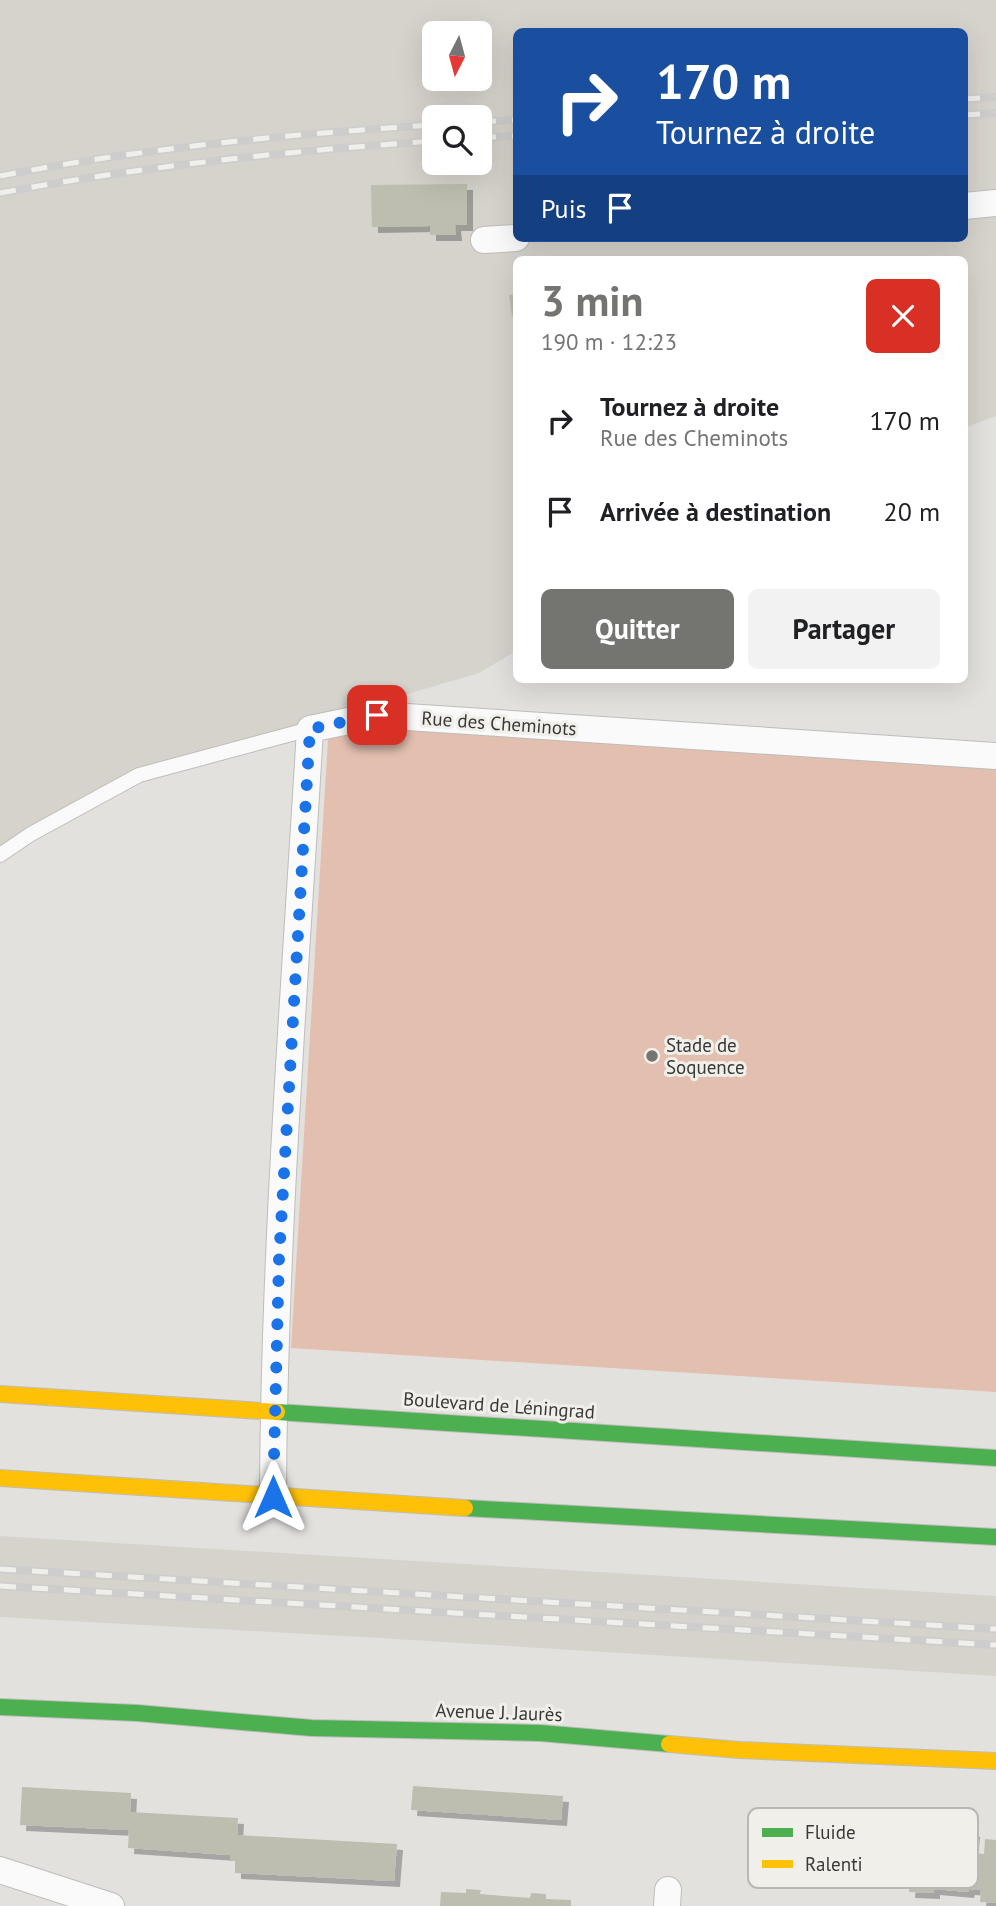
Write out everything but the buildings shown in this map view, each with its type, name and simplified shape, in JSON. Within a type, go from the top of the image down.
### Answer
[{"type":"main road","name":"Boulevard de Léningrad","points":[[0,1394],[996,1458]]},
{"type":"main road","points":[[0,1478],[273,1497],[996,1537]]},
{"type":"main road","name":"Avenue J. Jaurès","points":[[0,1707],[137,1713],[312,1728],[540,1733],[739,1750],[996,1761]]},
{"type":"street","points":[[968,206],[996,203]]},
{"type":"street","points":[[484,240],[513,238]]},
{"type":"street","name":"Rue des Cheminots","points":[[310,729],[377,715],[996,756]]},
{"type":"street","points":[[273,1497],[273,1412],[279,1259],[310,729]]},
{"type":"street","points":[[0,1870],[111,1906]]},
{"type":"lane","points":[[0,855],[31,834],[139,775],[310,729]]},
{"type":"shaded area","points":[[0,0],[996,0],[996,416],[968,426],[968,256],[513,256],[513,653],[479,673],[160,767],[0,858]]},
{"type":"shaded area","name":"Stade de Soquence","points":[[329,723],[996,764],[996,1392],[291,1348]]},
{"type":"shaded area","points":[[0,1536],[996,1596],[996,1676],[0,1617]]},
{"type":"railway","points":[[968,99],[996,97]]},
{"type":"railway","points":[[968,115],[996,113]]},
{"type":"railway","points":[[492,121],[513,120]]},
{"type":"railway","points":[[0,176],[108,157],[216,143],[422,126]]},
{"type":"railway","points":[[492,137],[513,136]]},
{"type":"railway","points":[[0,193],[216,161],[422,142]]},
{"type":"railway","points":[[0,1569],[996,1629]]},
{"type":"railway","points":[[0,1586],[996,1645]]},
{"type":"traffic: fast","points":[[277,1412],[996,1458]]},
{"type":"traffic: fast","points":[[465,1508],[996,1537]]},
{"type":"traffic: fast","points":[[0,1707],[137,1713],[312,1728],[540,1733],[669,1744]]},
{"type":"traffic: slow","points":[[0,1394],[277,1412]]},
{"type":"traffic: slow","points":[[0,1478],[465,1508]]},
{"type":"traffic: slow","points":[[669,1744],[739,1750],[996,1761]]},
{"type":"place","name":"Stade de Soquence","points":[[652,1056]]},
{"type":"route","points":[[273,1497],[273,1412],[279,1259],[310,729],[377,715]]}]
